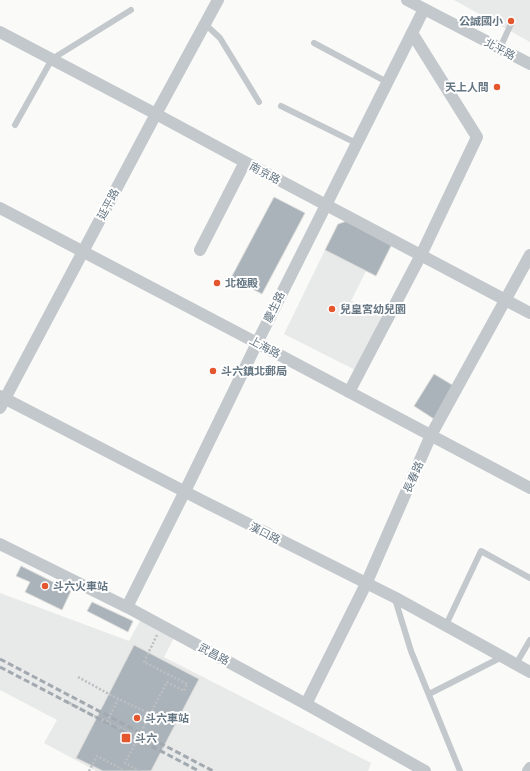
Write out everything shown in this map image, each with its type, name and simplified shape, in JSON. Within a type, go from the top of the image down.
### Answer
[{"type":"street","name":"延平路","points":[[2,401],[218,0]]},
{"type":"street","name":"慶生路","points":[[127,606],[185,491],[256,343],[412,33],[415,3]]},
{"type":"street","name":"北平路","points":[[415,3],[530,64]]},
{"type":"street","name":"南京路","points":[[0,32],[530,313]]},
{"type":"street","points":[[349,392],[421,255],[477,137],[412,33]]},
{"type":"street","points":[[200,250],[245,162]]},
{"type":"street","name":"上海路","points":[[0,208],[530,488]]},
{"type":"street","name":"長春路","points":[[306,704],[366,584],[431,435],[530,255]]},
{"type":"street","name":"漢口路","points":[[2,401],[185,491],[394,597],[530,672]]},
{"type":"street","name":"武昌路","points":[[0,544],[127,606],[425,771]]},
{"type":"lane","points":[[15,125],[52,59],[131,10]]},
{"type":"lane","points":[[205,24],[220,38],[259,102]]},
{"type":"lane","points":[[500,48],[511,24]]},
{"type":"lane","points":[[314,43],[387,82]]},
{"type":"lane","points":[[281,106],[356,143]]},
{"type":"lane","points":[[446,625],[481,551],[530,578]]},
{"type":"lane","points":[[394,597],[411,651],[460,771]]},
{"type":"lane","points":[[516,664],[530,640]]},
{"type":"lane","points":[[428,694],[503,657]]},
{"type":"path","points":[[140,771],[125,763],[167,682],[184,690],[187,684],[144,662],[162,626]]},
{"type":"path","points":[[78,677],[118,699],[150,714]]},
{"type":"path","points":[[107,722],[118,699]]},
{"type":"path","points":[[66,701],[139,737]]},
{"type":"path","points":[[89,771],[97,756],[125,771]]},
{"type":"shaded area","name":"公誠國小","points":[[454,0],[530,0],[530,42]]},
{"type":"shaded area","name":"兒皇宮幼兒園","points":[[325,250],[366,271],[351,301],[384,318],[357,371],[284,334]]},
{"type":"shaded area","points":[[0,593],[129,641],[141,619],[174,638],[164,657],[371,763],[368,771],[96,771],[44,743],[57,720],[0,690]]},
{"type":"building","points":[[274,197],[305,213],[262,294],[231,278]]},
{"type":"building","points":[[347,221],[392,244],[376,276],[325,250],[338,224]]},
{"type":"building","points":[[434,374],[454,386],[434,419],[414,406]]},
{"type":"building","name":"斗六火車站","points":[[21,566],[71,591],[62,610],[25,592],[30,582],[16,576]]},
{"type":"building","points":[[92,602],[133,621],[128,632],[87,611]]},
{"type":"building","name":"斗六車站","points":[[134,645],[199,679],[151,771],[103,771],[76,758]]},
{"type":"railway","points":[[0,659],[213,771]]},
{"type":"railway","points":[[0,667],[199,771]]},
{"type":"place","name":"公誠國小","points":[[511,21]]},
{"type":"place","name":"天上人間","points":[[497,87]]},
{"type":"place","name":"北極殿","points":[[217,283]]},
{"type":"place","name":"兒皇宮幼兒園","points":[[332,309]]},
{"type":"place","name":"斗六鎮北郵局","points":[[213,371]]},
{"type":"place","name":"斗六火車站","points":[[45,586]]},
{"type":"place","name":"斗六車站","points":[[137,718]]},
{"type":"place","name":"斗六","points":[[126,738]]}]
